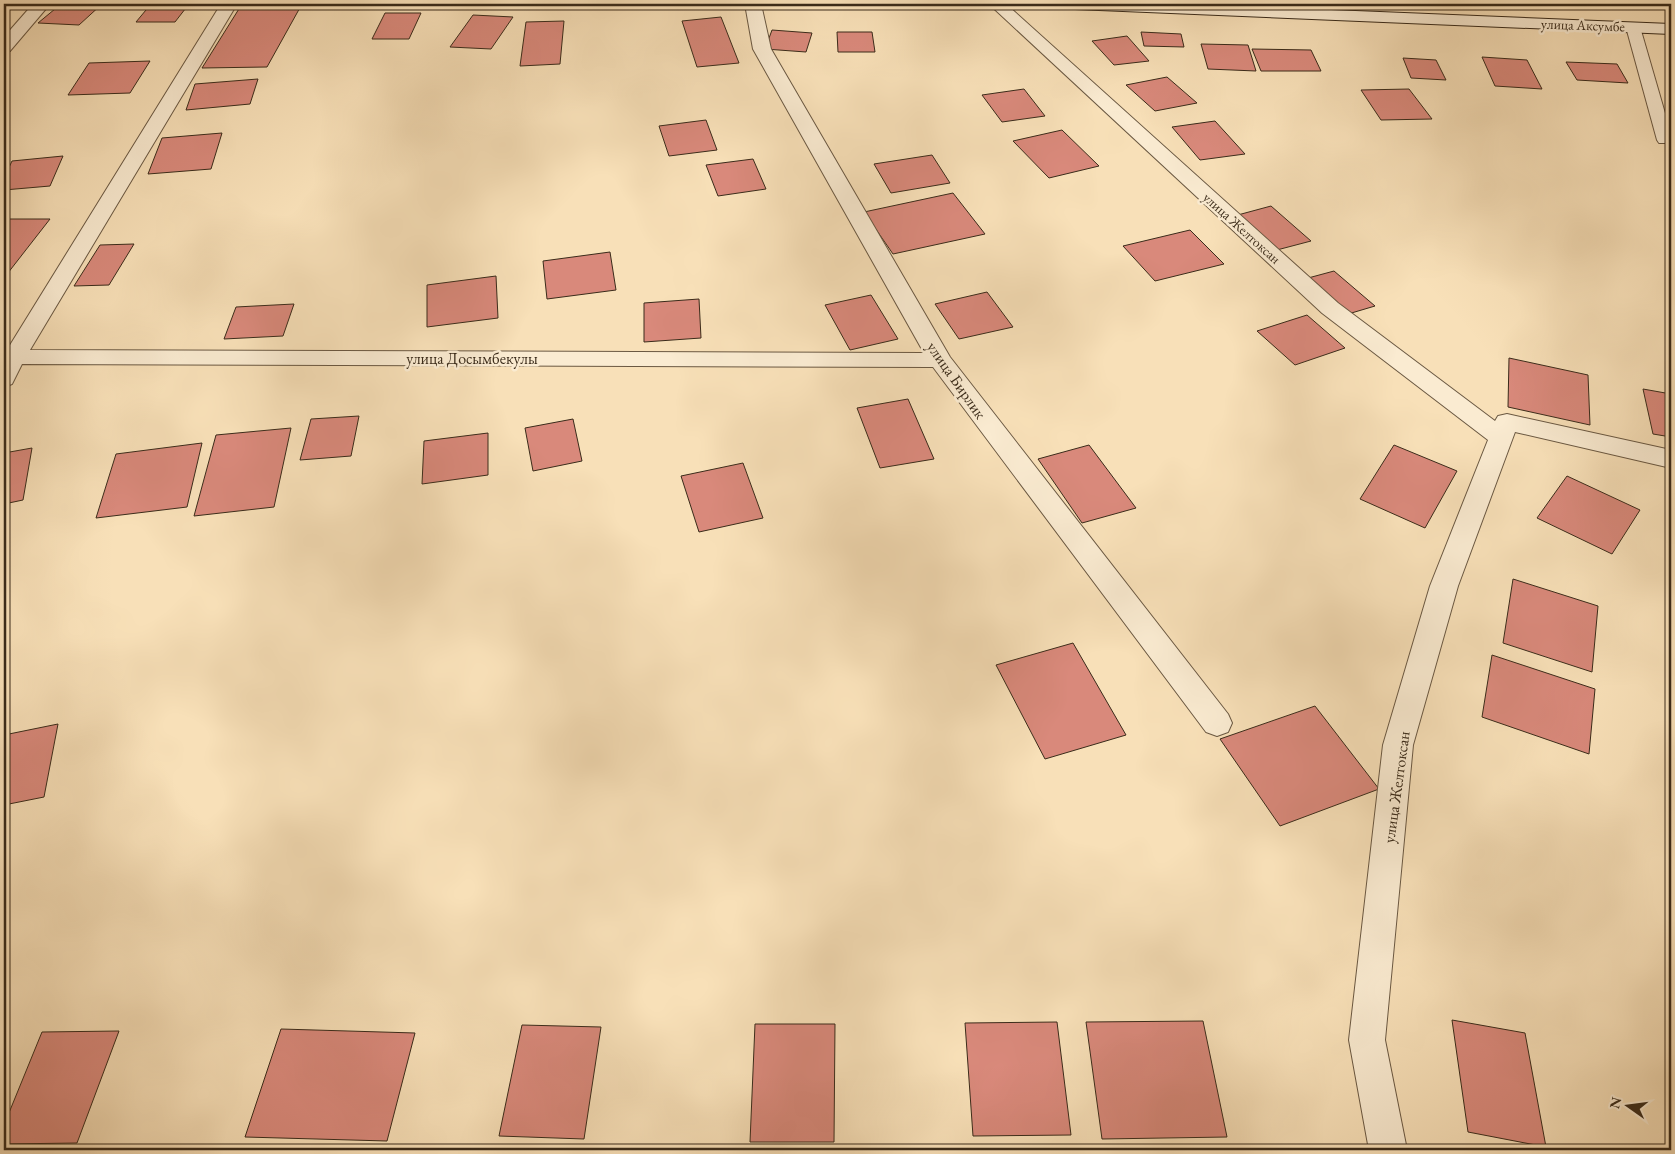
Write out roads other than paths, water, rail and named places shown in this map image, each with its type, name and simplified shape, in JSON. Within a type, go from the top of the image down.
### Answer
[{"type":"street","points":[[4,47],[42,4]]},
{"type":"street","points":[[4,379],[9,357],[229,4]]},
{"type":"street","name":"улица Бирлик","points":[[754,4],[762,49],[940,360],[1217,723]]},
{"type":"street","name":"улица Желтоксан","points":[[997,4],[1330,308],[1501,438]]},
{"type":"street","name":"улица Аксумбе","points":[[1075,4],[1671,29]]},
{"type":"street","name":"улица Досымбекулы","points":[[9,357],[940,360]]},
{"type":"street","name":"улица Желтоксан","points":[[1388,1150],[1367,1040],[1398,745],[1444,586],[1507,422],[1671,458]]},
{"type":"lane","points":[[1633,27],[1665,140]]}]
